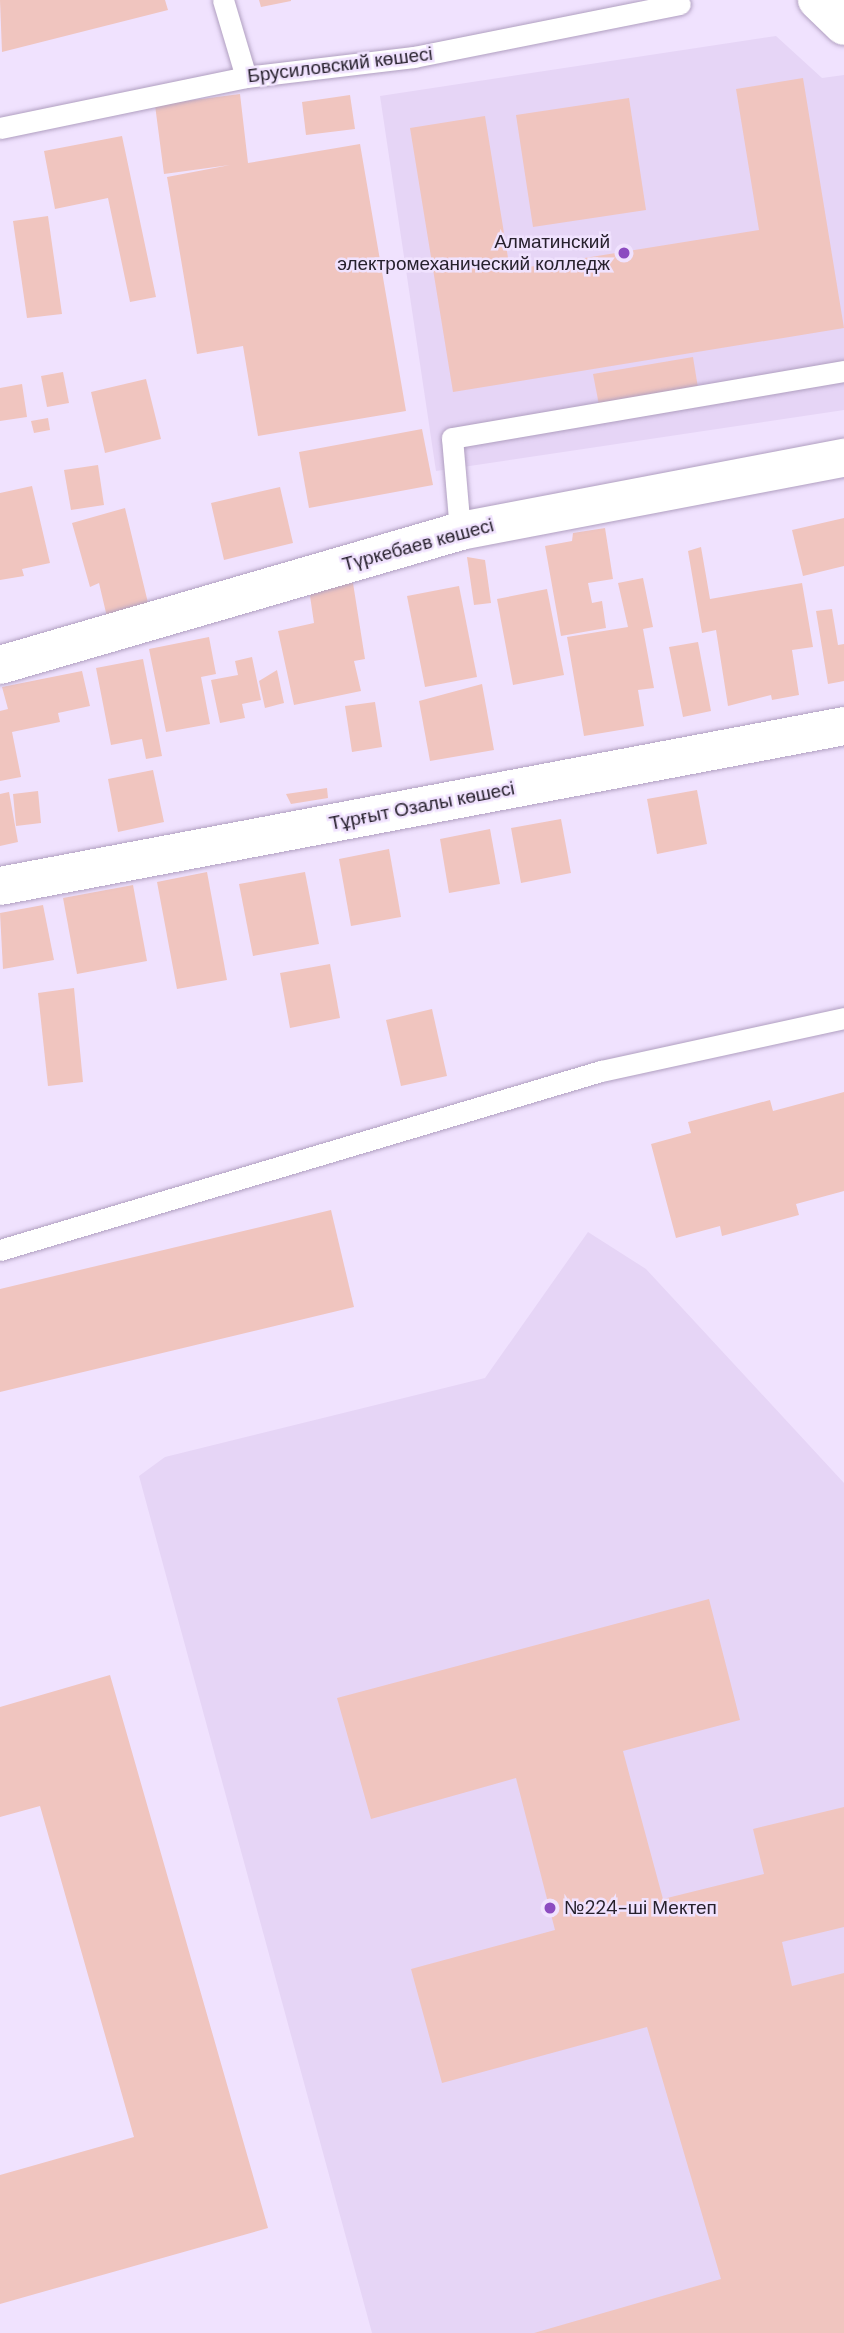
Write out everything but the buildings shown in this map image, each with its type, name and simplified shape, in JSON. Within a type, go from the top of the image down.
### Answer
[{"type":"street","name":"Түркебаев көшесі","points":[[0,665],[460,531],[844,458]]},
{"type":"street","name":"Тұрғыт Озалы көшесі","points":[[0,886],[844,726]]},
{"type":"lane","points":[[223,0],[246,77]]},
{"type":"lane","name":"Брусиловский көшесі","points":[[0,128],[246,77],[414,57],[680,4]]},
{"type":"lane","points":[[460,531],[452,438],[844,372]]},
{"type":"lane","points":[[0,1250],[601,1071],[844,1018]]},
{"type":"shaded area","name":"Алматинский электромеханический колледж","points":[[776,36],[822,78],[844,75],[844,410],[436,471],[380,96]]},
{"type":"shaded area","name":"№224-ші Мектеп","points":[[588,1232],[646,1269],[844,1483],[844,2333],[372,2333],[139,1476],[165,1457],[485,1378]]},
{"type":"place","name":"Алматинский электромеханический колледж","points":[[624,253]]},
{"type":"place","name":"№224-ші Мектеп","points":[[550,1908]]}]
